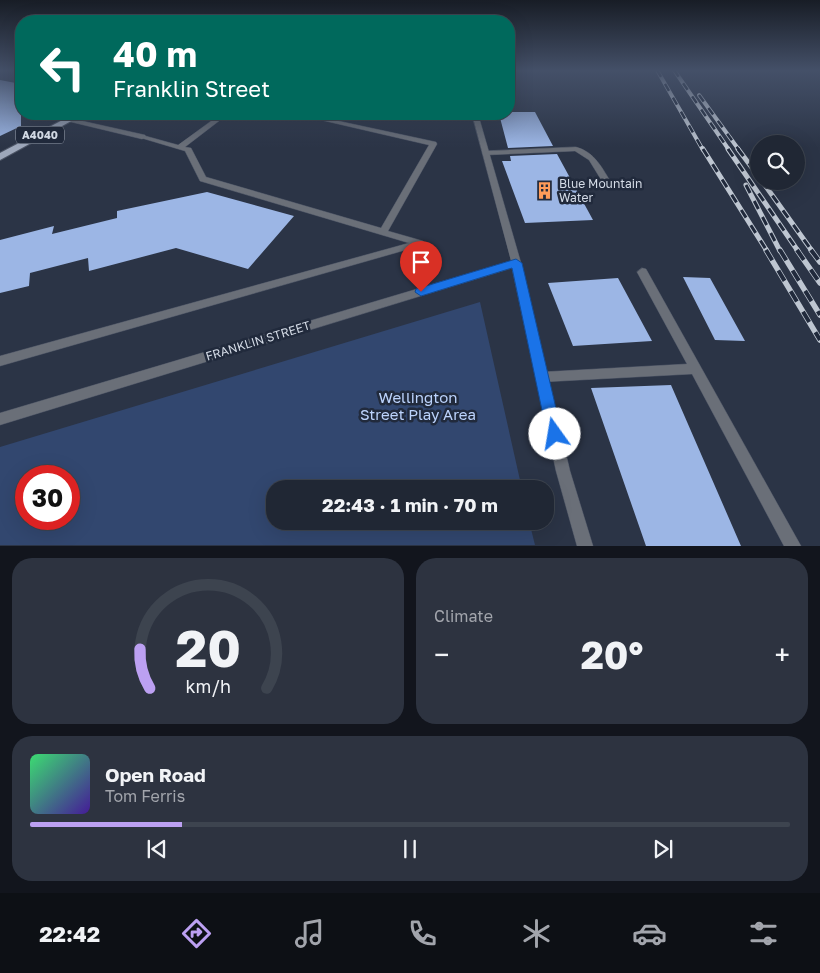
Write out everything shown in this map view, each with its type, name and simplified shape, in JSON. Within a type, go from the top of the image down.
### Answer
[{"type":"main road","name":"A4040","points":[[0,157],[69,120]]},
{"type":"street","points":[[0,361],[420,243],[203,179],[188,150],[69,120]]},
{"type":"street","points":[[180,148],[217,120]]},
{"type":"street","points":[[325,120],[433,144],[383,232]]},
{"type":"street","points":[[477,120],[516,263],[563,471],[585,546]]},
{"type":"street","points":[[486,153],[576,149],[584,151],[590,155],[608,184]]},
{"type":"street","name":"FRANKLIN STREET","points":[[0,419],[516,263]]},
{"type":"street","points":[[642,272],[794,546]]},
{"type":"street","points":[[542,377],[695,369]]},
{"type":"green space","name":"Wellington Street Play Area","points":[[480,302],[520,480],[266,480],[266,530],[531,530],[535,545],[0,545],[0,447]]},
{"type":"building","points":[[0,95],[15,95],[15,120],[21,120],[21,126],[0,136]]},
{"type":"building","points":[[515,112],[535,112],[553,146],[508,148],[501,120],[515,120]]},
{"type":"building","name":"Blue Mountain Water","points":[[557,154],[593,220],[525,223],[502,161],[511,161],[510,156]]},
{"type":"building","points":[[207,192],[294,216],[248,269],[176,248],[89,271],[88,258],[30,273],[29,286],[0,293],[0,240],[54,226],[52,234],[117,218],[117,211]]},
{"type":"building","points":[[683,277],[710,278],[745,341],[715,340]]},
{"type":"building","points":[[618,278],[652,341],[573,346],[548,283]]},
{"type":"building","points":[[671,385],[741,546],[646,546],[591,388]]},
{"type":"railway","points":[[672,95],[703,150]]},
{"type":"railway","points":[[692,95],[729,150]]},
{"type":"railway","points":[[699,95],[739,150]]},
{"type":"railway","points":[[703,149],[767,251]]},
{"type":"railway","points":[[728,149],[798,251]]},
{"type":"railway","points":[[738,149],[750,165]]},
{"type":"railway","points":[[746,185],[780,251]]},
{"type":"railway","points":[[768,190],[812,251]]},
{"type":"railway","points":[[766,250],[820,340]]},
{"type":"railway","points":[[780,250],[820,315]]},
{"type":"railway","points":[[797,250],[820,283]]},
{"type":"railway","points":[[811,250],[820,262]]},
{"type":"place","name":"Blue Mountain Water","points":[[545,191]]},
{"type":"route","points":[[421,292],[516,263],[555,434]]}]
